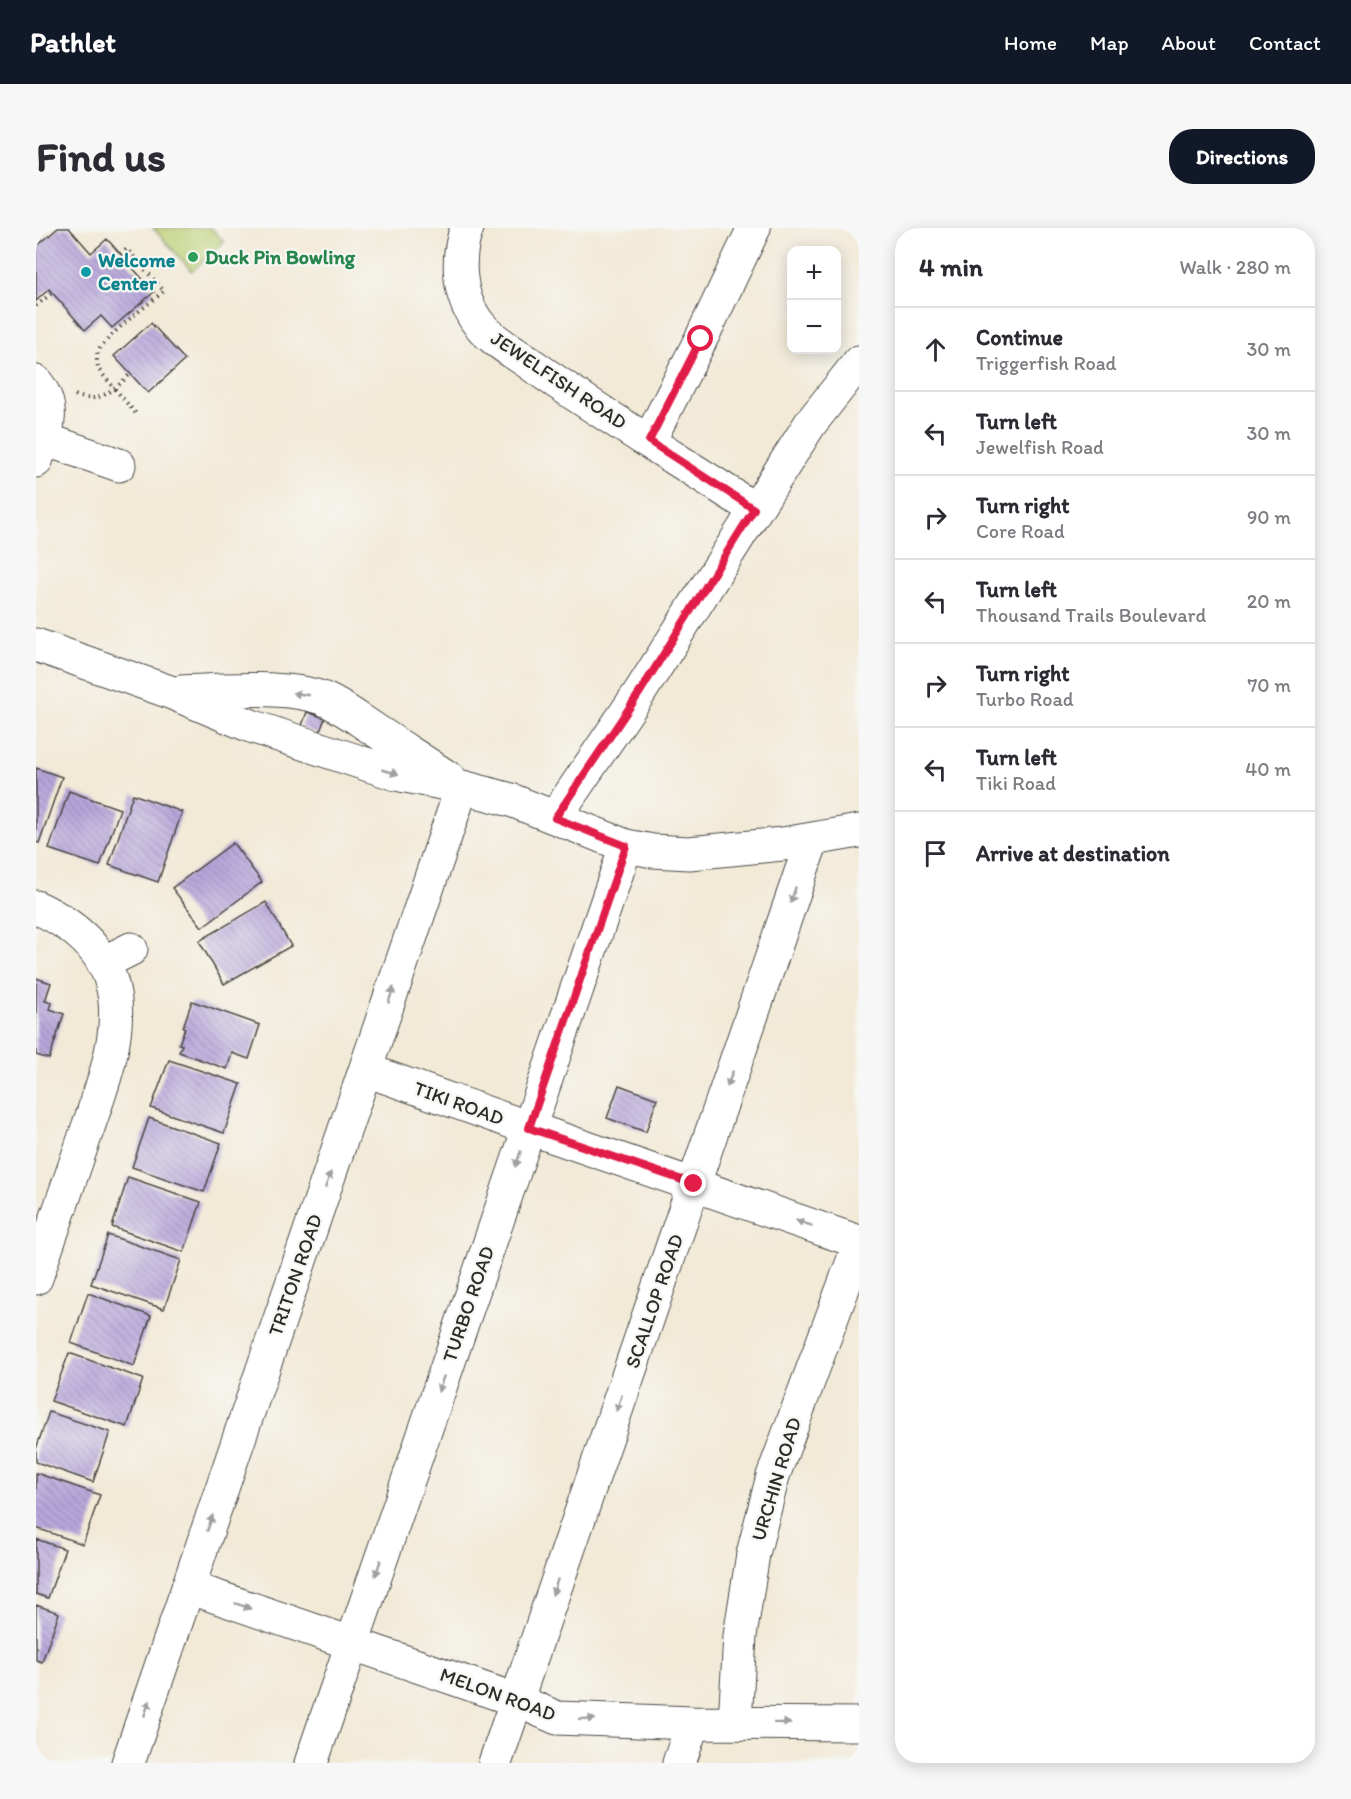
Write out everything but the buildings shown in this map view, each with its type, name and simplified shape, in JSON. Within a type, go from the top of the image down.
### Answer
[{"type":"street","points":[[649,441],[754,228]]},
{"type":"street","name":"JEWELFISH ROAD","points":[[460,232],[461,281],[464,296],[476,320],[490,335],[551,378],[754,509]]},
{"type":"street","points":[[555,818],[640,692],[810,424],[859,362]]},
{"type":"street","points":[[36,382],[48,405],[49,425],[40,450],[119,465]]},
{"type":"street","points":[[36,645],[170,692],[251,726],[396,774],[462,787],[511,800],[626,846],[652,851],[689,853],[812,840],[859,831]]},
{"type":"street","points":[[170,692],[280,691],[322,698],[346,711],[462,787]]},
{"type":"street","name":"TRITON ROAD","points":[[128,1763],[462,787]]},
{"type":"street","name":"SCALLOP ROAD","points":[[495,1763],[812,840]]},
{"type":"street","name":"TURBO ROAD","points":[[311,1763],[626,846]]},
{"type":"street","points":[[36,907],[70,927],[88,944],[117,956],[111,983],[116,1004],[117,1026],[114,1049],[38,1267]]},
{"type":"street","name":"TIKI ROAD","points":[[366,1070],[859,1243]]},
{"type":"street","name":"URCHIN ROAD","points":[[735,1723],[740,1636],[753,1554],[773,1476],[859,1243]]},
{"type":"street","name":"MELON ROAD","points":[[188,1587],[516,1700],[557,1718],[693,1723],[859,1724]]},
{"type":"street","points":[[679,1763],[693,1723]]},
{"type":"path","points":[[120,254],[127,249],[164,291],[108,340],[97,354],[96,362],[99,370],[137,415]]},
{"type":"path","points":[[36,306],[52,292]]},
{"type":"path","points":[[73,394],[87,399],[106,396],[130,374]]},
{"type":"green space","name":"Duck Pin Bowling","points":[[153,228],[211,228],[224,242],[192,271]]},
{"type":"place","name":"Duck Pin Bowling","points":[[193,257]]},
{"type":"place","name":"Welcome Center","points":[[86,272]]},
{"type":"route","points":[[694,1184],[529,1128],[626,846],[555,818],[640,692],[754,509],[649,441],[701,339]]}]
